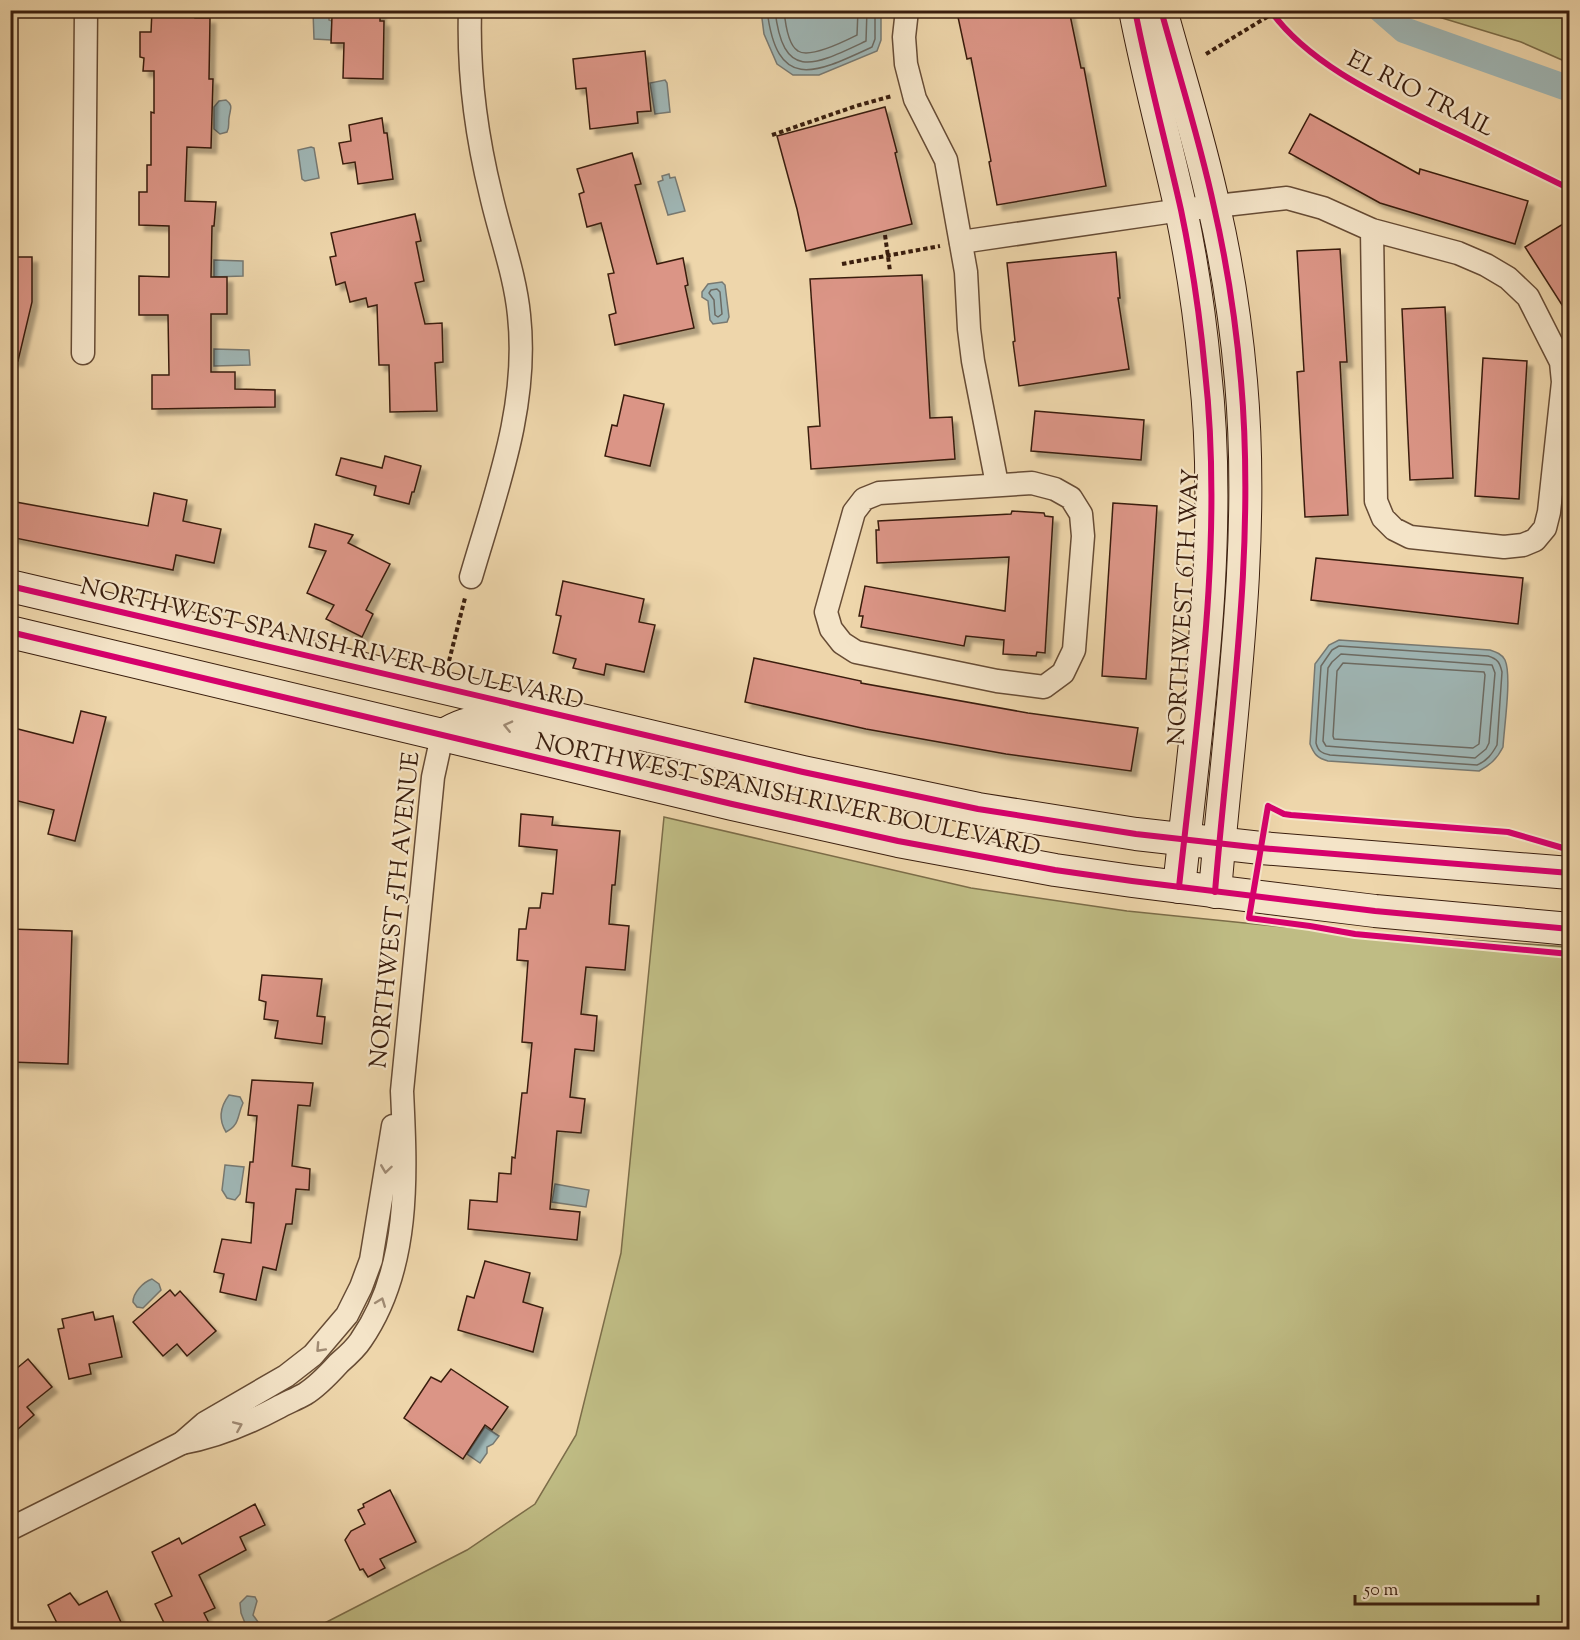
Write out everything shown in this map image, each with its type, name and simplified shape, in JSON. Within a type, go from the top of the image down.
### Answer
[{"type":"main road","name":"NORTHWEST 6TH WAY","points":[[1135,10],[1181,210],[1206,373],[1210,544],[1205,631],[1179,887]]},
{"type":"main road","points":[[1161,10],[1214,206],[1234,317],[1239,361],[1246,493],[1240,633],[1215,892]]},
{"type":"main road","name":"NORTHWEST SPANISH RIVER BOULEVARD","points":[[10,586],[869,787],[978,809],[1113,831],[1220,843],[1569,873]]},
{"type":"main road","name":"NORTHWEST SPANISH RIVER BOULEVARD","points":[[10,632],[442,736],[898,841],[1055,870],[1215,892],[1386,913],[1569,929]]},
{"type":"main road","points":[[442,736],[463,725],[481,722],[597,746],[711,750]]},
{"type":"street","points":[[83,353],[86,10]]},
{"type":"street","points":[[470,10],[472,88],[480,146],[512,270],[519,315],[522,361],[518,406],[508,450],[471,577]]},
{"type":"street","points":[[907,10],[904,37],[906,64],[915,99],[946,160],[951,244],[966,272],[973,361],[997,484]]},
{"type":"street","points":[[951,244],[1181,210],[1287,198],[1323,208],[1372,230],[1458,253],[1486,265],[1508,278],[1527,297],[1561,362],[1563,382],[1549,512],[1545,528],[1535,540],[1522,546],[1504,547],[1410,537],[1394,529],[1383,518],[1376,501],[1372,230]]},
{"type":"street","points":[[1032,483],[1055,489],[1071,498],[1081,514],[1083,536],[1074,650],[1063,674],[1044,687],[997,681],[856,651],[842,643],[831,629],[826,612],[850,523],[854,512],[864,499],[879,493],[997,484],[1032,483]]},
{"type":"street","name":"NORTHWEST 5TH AVENUE","points":[[10,1529],[182,1443],[205,1423],[286,1376],[314,1355],[347,1315],[371,1260],[391,1132],[402,1091],[433,777],[442,736]]},
{"type":"path","points":[[1206,54],[1271,12],[1280,22]]},
{"type":"path","points":[[772,135],[856,105],[892,96]]},
{"type":"path","points":[[885,235],[890,271]]},
{"type":"path","points":[[842,264],[951,244]]},
{"type":"path","points":[[442,687],[471,577]]},
{"type":"shaded area","points":[[1419,11],[1569,11],[1569,63],[1521,42]]},
{"type":"shaded area","points":[[664,817],[971,888],[1127,911],[1284,927],[1569,947],[1569,1629],[313,1629],[467,1550],[535,1504],[576,1435],[621,1253]]},
{"type":"water","points":[[313,11],[329,11],[329,20],[332,21],[331,40],[314,39]]},
{"type":"water","points":[[761,11],[881,11],[881,40],[877,51],[819,75],[793,75],[777,64],[764,34]]},
{"type":"water","points":[[665,80],[670,112],[655,114],[650,83]]},
{"type":"water","points":[[226,100],[231,106],[228,128],[227,132],[220,134],[214,129],[214,107],[219,101]]},
{"type":"water","points":[[314,148],[319,178],[305,181],[302,179],[298,150]]},
{"type":"water","points":[[669,174],[670,178],[675,177],[685,211],[668,215],[658,182],[663,180],[662,176]]},
{"type":"water","points":[[214,260],[243,261],[243,276],[214,277]]},
{"type":"water","points":[[722,282],[725,285],[729,317],[727,322],[713,324],[710,320],[708,301],[702,297],[702,292],[708,284]]},
{"type":"water","points":[[214,349],[249,350],[250,365],[214,366]]},
{"type":"water","points":[[1339,640],[1497,652],[1505,660],[1508,678],[1503,747],[1498,755],[1479,771],[1328,761],[1319,757],[1310,744],[1315,664],[1329,645]]},
{"type":"water","points":[[229,1095],[240,1097],[243,1103],[236,1123],[226,1132],[221,1113]]},
{"type":"water","points":[[225,1165],[244,1167],[240,1194],[235,1200],[227,1198],[222,1190]]},
{"type":"water","points":[[555,1184],[589,1190],[586,1207],[552,1202]]},
{"type":"water","points":[[152,1279],[159,1284],[161,1290],[143,1308],[137,1307],[133,1302],[135,1295],[142,1285]]},
{"type":"water","points":[[485,1427],[499,1436],[493,1444],[487,1447],[487,1453],[480,1463],[467,1454]]},
{"type":"water","points":[[247,1596],[255,1597],[257,1601],[253,1615],[258,1622],[257,1626],[247,1628],[240,1603]]},
{"type":"building","points":[[152,10],[195,10],[195,18],[210,18],[209,79],[213,79],[211,148],[187,147],[185,201],[216,202],[214,226],[212,226],[211,277],[227,277],[227,314],[211,314],[211,372],[235,372],[235,389],[275,390],[275,407],[152,409],[152,375],[169,375],[168,315],[139,315],[139,276],[169,277],[169,226],[139,225],[139,192],[147,192],[147,165],[151,165],[151,112],[154,113],[154,71],[143,71],[144,58],[140,57],[140,32],[151,32]]},
{"type":"building","points":[[347,10],[380,10],[380,21],[384,21],[383,79],[343,78],[344,43],[331,43],[332,16],[346,16]]},
{"type":"building","points":[[989,10],[1069,10],[1081,68],[1084,68],[1106,186],[997,205],[971,58],[967,59],[958,17]]},
{"type":"building","points":[[645,51],[651,111],[637,112],[638,123],[590,129],[586,88],[576,89],[573,59]]},
{"type":"building","points":[[885,107],[912,224],[806,251],[777,136]]},
{"type":"building","points":[[1310,114],[1419,174],[1420,169],[1528,201],[1515,244],[1380,203],[1289,153]]},
{"type":"building","points":[[382,118],[384,133],[387,133],[393,179],[358,184],[355,162],[343,164],[339,143],[351,141],[349,125]]},
{"type":"building","points":[[632,153],[641,184],[635,185],[657,264],[683,258],[688,285],[685,286],[694,328],[615,345],[609,315],[616,313],[608,274],[614,273],[601,223],[587,227],[579,194],[584,192],[577,169]]},
{"type":"building","points":[[415,214],[421,241],[416,242],[424,281],[415,283],[425,324],[442,323],[443,362],[435,363],[437,411],[390,412],[389,365],[379,365],[377,305],[368,307],[366,298],[350,302],[345,282],[336,285],[330,257],[336,256],[331,233]]},
{"type":"building","points":[[1563,224],[1569,235],[1569,316],[1525,247]]},
{"type":"building","points":[[1340,249],[1347,362],[1340,362],[1348,515],[1305,517],[1297,372],[1304,371],[1297,251]]},
{"type":"building","points":[[1116,252],[1120,298],[1118,298],[1129,369],[1019,386],[1007,263]]},
{"type":"building","points":[[10,257],[32,257],[32,302],[18,361],[10,360]]},
{"type":"building","points":[[922,275],[930,418],[952,417],[955,459],[811,469],[808,427],[820,426],[810,279]]},
{"type":"building","points":[[1445,307],[1453,478],[1410,480],[1402,309]]},
{"type":"building","points":[[1483,358],[1527,361],[1519,499],[1475,496]]},
{"type":"building","points":[[624,395],[664,404],[650,466],[605,456],[612,425],[617,426]]},
{"type":"building","points":[[1035,411],[1144,420],[1141,460],[1031,451]]},
{"type":"building","points":[[385,456],[421,466],[409,504],[374,495],[376,486],[336,475],[341,458],[382,468]]},
{"type":"building","points":[[154,493],[187,500],[183,521],[221,529],[214,563],[176,555],[173,570],[10,537],[10,501],[148,526]]},
{"type":"building","points":[[1113,503],[1157,506],[1146,679],[1102,676]]},
{"type":"building","points":[[1012,511],[1044,513],[1045,516],[1053,517],[1045,653],[1037,652],[1036,656],[1003,654],[1004,640],[966,636],[964,646],[861,627],[863,616],[859,616],[865,586],[1005,611],[1009,557],[877,563],[876,530],[879,530],[878,521],[1011,514]]},
{"type":"building","points":[[315,524],[353,535],[348,543],[390,564],[366,610],[373,614],[362,637],[326,619],[334,605],[307,593],[326,551],[309,547]]},
{"type":"building","points":[[1316,558],[1523,578],[1518,624],[1311,600]]},
{"type":"building","points":[[563,581],[644,599],[639,622],[655,625],[644,672],[606,664],[604,675],[573,668],[576,659],[553,653],[561,616],[556,615]]},
{"type":"building","points":[[754,658],[861,681],[861,683],[1028,713],[1138,728],[1131,771],[1006,754],[866,729],[745,702]]},
{"type":"building","points":[[81,711],[106,717],[75,841],[48,834],[54,810],[10,799],[10,727],[73,743]]},
{"type":"building","points":[[521,814],[553,817],[552,825],[620,831],[609,924],[629,926],[625,970],[586,967],[581,1014],[597,1016],[594,1051],[575,1049],[570,1097],[585,1099],[581,1133],[557,1131],[550,1209],[580,1212],[577,1240],[468,1229],[470,1200],[497,1202],[499,1173],[511,1174],[512,1157],[515,1158],[522,1093],[527,1093],[532,1043],[522,1042],[528,961],[517,960],[519,929],[526,929],[529,908],[540,908],[542,893],[553,894],[557,850],[519,846]]},
{"type":"building","points":[[10,929],[72,931],[68,1064],[10,1062]]},
{"type":"building","points":[[262,975],[322,979],[317,1016],[325,1017],[322,1044],[275,1038],[278,1021],[264,1019],[266,1002],[259,1000]]},
{"type":"building","points":[[252,1080],[313,1083],[310,1106],[298,1105],[292,1166],[310,1169],[309,1190],[296,1189],[292,1224],[286,1224],[276,1270],[263,1267],[256,1300],[220,1292],[224,1274],[214,1272],[222,1239],[251,1243],[254,1203],[246,1202],[250,1162],[253,1162],[257,1116],[248,1115]]},
{"type":"building","points":[[485,1261],[530,1273],[523,1302],[543,1308],[533,1352],[458,1330],[467,1296],[474,1298]]},
{"type":"building","points":[[170,1290],[175,1296],[180,1291],[216,1331],[187,1356],[177,1344],[163,1356],[133,1322]]},
{"type":"building","points":[[93,1312],[95,1320],[113,1316],[122,1357],[89,1364],[91,1374],[69,1379],[58,1329],[64,1328],[62,1319]]},
{"type":"building","points":[[28,1359],[52,1387],[27,1407],[34,1415],[10,1436],[10,1374]]},
{"type":"building","points":[[451,1369],[508,1407],[492,1430],[485,1425],[463,1459],[404,1418],[431,1377],[441,1382]]},
{"type":"building","points":[[390,1490],[416,1542],[380,1559],[385,1568],[368,1577],[363,1569],[360,1570],[345,1540],[351,1531],[365,1524],[358,1510],[364,1507],[363,1504]]},
{"type":"building","points":[[255,1504],[265,1525],[240,1537],[246,1550],[199,1575],[215,1608],[204,1613],[212,1629],[167,1629],[155,1604],[172,1596],[152,1552],[179,1538],[182,1544]]},
{"type":"building","points":[[107,1591],[124,1629],[60,1629],[48,1605],[70,1593],[79,1605]]},
{"type":"waterway","points":[[1381,10],[1404,30],[1570,89]]},
{"type":"cycle path","points":[[1135,10],[1189,250],[1201,331],[1210,435],[1210,564],[1206,629],[1179,887]]},
{"type":"cycle path","points":[[1161,10],[1219,228],[1236,337],[1245,445],[1245,509],[1239,637],[1215,892]]},
{"type":"cycle path","name":"EL RIO TRAIL","points":[[1270,10],[1286,30],[1305,47],[1348,78],[1570,189]]},
{"type":"cycle path","points":[[10,586],[803,772],[978,809],[1136,834],[1261,848],[1570,873]]},
{"type":"cycle path","points":[[10,632],[732,804],[898,841],[1055,870],[1132,881],[1375,911],[1570,929]]},
{"type":"cycle path","points":[[1570,850],[1508,832],[1291,815],[1268,806],[1249,918],[1355,934],[1570,954]]}]
